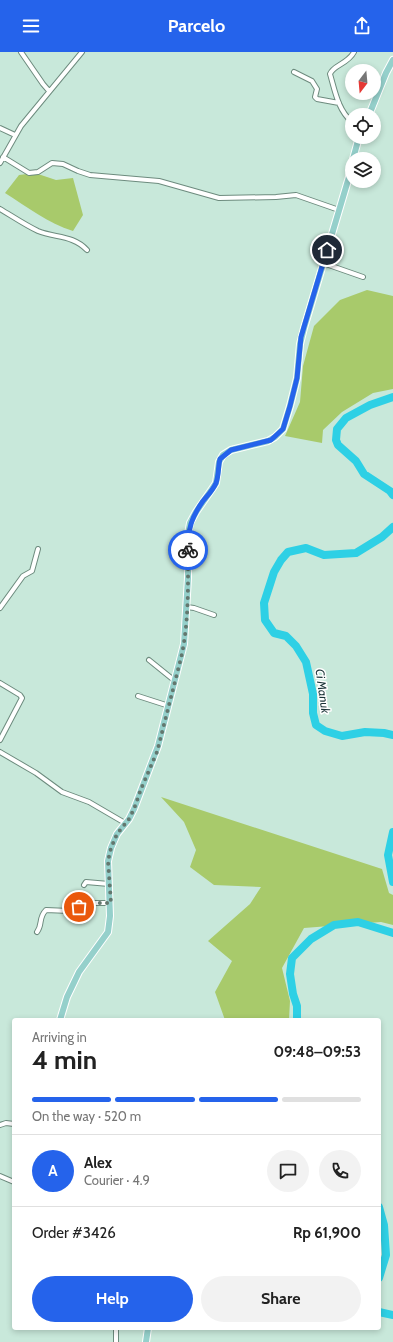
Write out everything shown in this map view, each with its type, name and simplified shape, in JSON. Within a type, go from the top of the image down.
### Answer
[{"type":"main road","points":[[372,108],[393,60]]},
{"type":"main road","points":[[61,1018],[67,997],[79,972],[108,932],[111,903],[108,861],[111,848],[117,834],[134,809],[157,752],[184,644],[187,607],[188,534],[192,519],[216,482],[219,462],[223,455],[236,448],[268,441],[275,437],[283,429],[297,378],[301,337],[345,187]]},
{"type":"main road","points":[[146,1342],[148,1330]]},
{"type":"street","points":[[21,52],[49,91]]},
{"type":"street","points":[[0,163],[26,118],[82,52]]},
{"type":"street","points":[[345,114],[339,104],[330,72],[349,60],[354,52]]},
{"type":"street","points":[[294,72],[312,81],[317,89],[315,97],[317,99],[339,104]]},
{"type":"street","points":[[0,128],[15,135]]},
{"type":"street","points":[[3,158],[29,173],[38,172],[52,163],[63,164],[90,175],[159,180],[219,198],[276,197],[296,195],[339,210]]},
{"type":"street","points":[[0,209],[37,230],[79,242],[86,250]]},
{"type":"street","points":[[323,263],[363,277]]},
{"type":"street","points":[[0,608],[23,576],[32,571],[38,550]]},
{"type":"street","points":[[187,607],[214,615]]},
{"type":"street","points":[[149,660],[175,682]]},
{"type":"street","points":[[0,683],[22,696],[0,740]]},
{"type":"street","points":[[138,696],[169,706]]},
{"type":"street","points":[[0,752],[36,773],[62,792],[89,802],[125,823]]},
{"type":"street","points":[[84,885],[86,882],[109,884]]},
{"type":"street","points":[[37,932],[40,927],[41,916],[46,910],[69,911],[74,910],[86,903],[111,903]]},
{"type":"street","points":[[0,1125],[6,1123],[12,1124]]},
{"type":"street","points":[[0,1176],[12,1181]]},
{"type":"street","points":[[116,1330],[116,1342]]},
{"type":"green space","points":[[35,173],[56,180],[73,178],[83,215],[73,231],[46,219],[5,193],[19,175]]},
{"type":"green space","points":[[367,290],[393,296],[393,389],[373,393],[342,412],[323,430],[322,443],[285,436],[300,402],[303,366],[314,326],[340,300]]},
{"type":"green space","points":[[161,797],[382,869],[389,893],[393,895],[393,925],[381,922],[304,928],[282,968],[290,1001],[289,1018],[224,1018],[215,992],[232,961],[208,941],[250,904],[261,887],[214,885],[190,867],[196,850],[184,822]]},
{"type":"waterway","name":"Ci Manuk","points":[[393,397],[370,405],[346,418],[337,429],[336,440],[338,445],[356,461],[364,474],[390,491],[393,495]]},
{"type":"waterway","name":"Ci Manuk","points":[[393,527],[382,537],[356,553],[324,555],[306,548],[288,552],[274,572],[264,603],[265,620],[274,633],[286,636],[296,646],[306,662],[313,694],[313,713],[316,725],[325,731],[342,736],[365,732],[393,735]]},
{"type":"waterway","name":"Ci Manuk","points":[[393,832],[388,855],[393,882]]},
{"type":"waterway","name":"Ci Manuk","points":[[297,1018],[297,1006],[293,994],[290,974],[292,958],[311,939],[334,925],[358,922],[393,933]]},
{"type":"waterway","name":"Ci Manuk","points":[[381,1214],[384,1225],[386,1255],[381,1271]]},
{"type":"waterway","name":"Ci Manuk","points":[[381,1312],[393,1315]]},
{"type":"way so far","points":[[79,907],[86,903],[111,903],[108,876],[108,861],[111,848],[117,834],[129,819],[137,803],[141,789],[157,752],[181,658],[184,644],[186,616],[188,550]]},
{"type":"route","points":[[188,550],[190,523],[216,482],[219,462],[223,455],[231,450],[271,440],[283,429],[297,378],[301,337],[327,250]]}]
